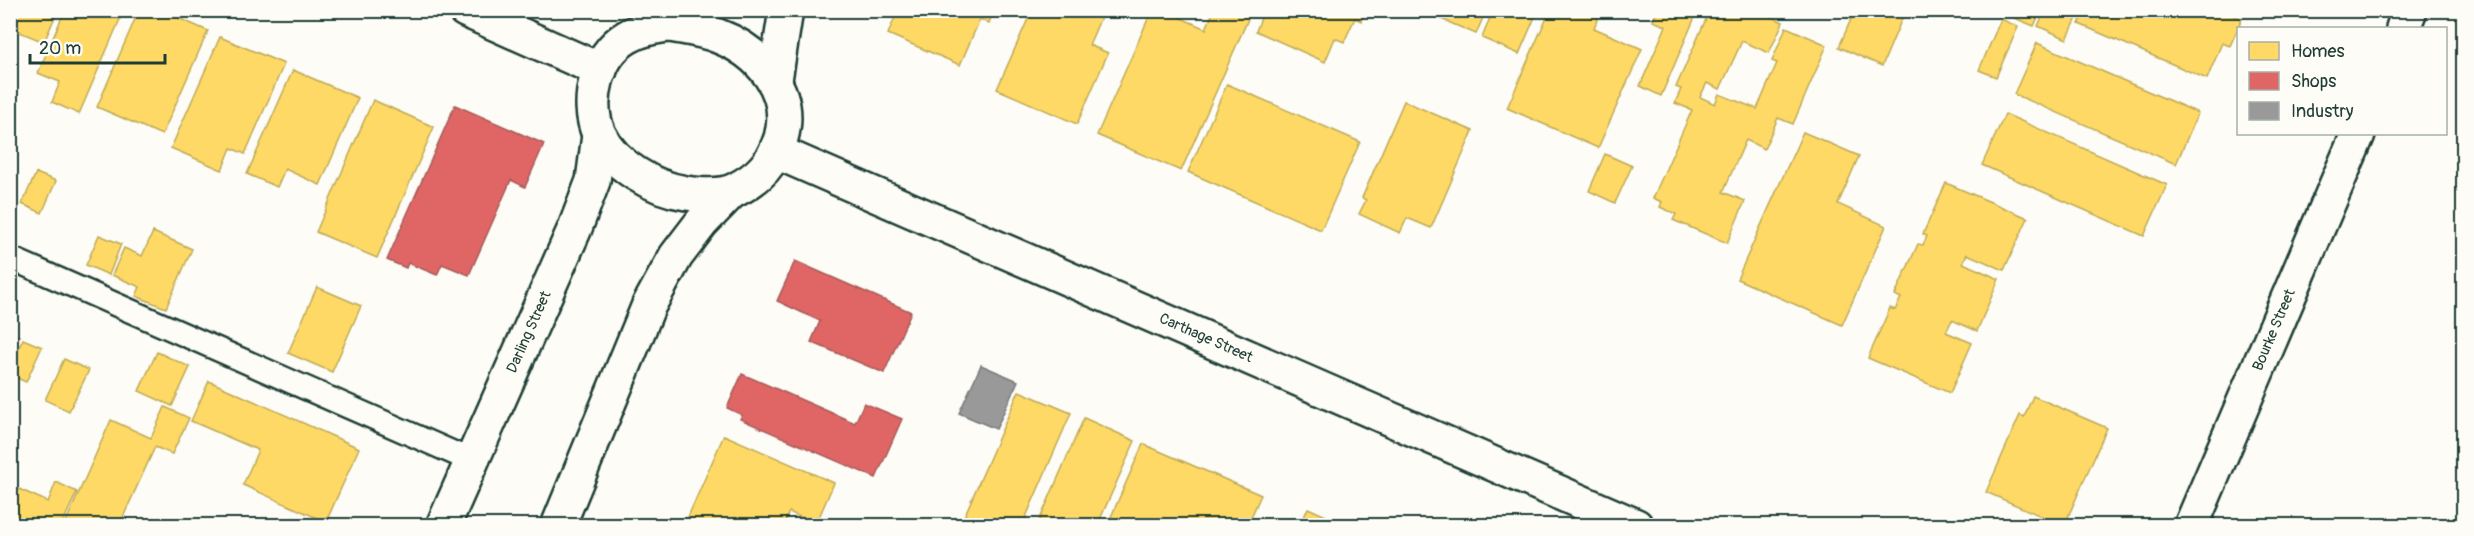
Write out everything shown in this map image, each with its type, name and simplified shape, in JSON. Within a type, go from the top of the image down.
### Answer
[{"type":"street","points":[[465,10],[600,70]]},
{"type":"street","points":[[558,525],[649,305],[676,256],[702,222],[730,193],[765,171],[777,152],[783,129],[783,106],[775,80],[786,10]]},
{"type":"street","points":[[2403,27],[2410,10]]},
{"type":"street","points":[[730,193],[704,196],[655,185],[634,172],[614,155],[599,135],[594,115],[593,94],[600,70],[611,50],[653,19],[719,36],[741,48],[775,80]]},
{"type":"street","name":"Darling Street","points":[[443,525],[575,228],[592,181],[599,135]]},
{"type":"street","name":"Bourke Street","points":[[2191,525],[2358,135]]},
{"type":"street","name":"Carthage Street","points":[[777,152],[1636,525]]},
{"type":"lane","points":[[10,258],[472,461]]},
{"type":"building: Homes","points":[[10,10],[58,10],[44,42],[10,28]]},
{"type":"building: Homes","points":[[65,10],[124,10],[79,114],[52,102],[60,82],[38,73]]},
{"type":"building: Homes","points":[[139,10],[160,10],[208,31],[162,135],[97,107]]},
{"type":"building: Homes","points":[[898,10],[994,10],[989,23],[980,19],[960,65],[888,34]]},
{"type":"building: Homes","points":[[1032,10],[1104,10],[1089,45],[1108,53],[1077,124],[997,89]]},
{"type":"building: Homes","points":[[1152,10],[1163,10],[1206,29],[1214,10],[1252,10],[1181,171],[1097,135]]},
{"type":"building: Homes","points":[[1264,10],[1366,10],[1361,21],[1355,18],[1344,42],[1335,38],[1325,62],[1256,31]]},
{"type":"building: Homes","points":[[1442,10],[1480,10],[1485,13],[1476,34],[1439,18]]},
{"type":"building: Homes","points":[[1493,10],[1538,10],[1519,54],[1482,38]]},
{"type":"building: Homes","points":[[1550,10],[1601,10],[1594,28],[1642,49],[1598,148],[1507,108]]},
{"type":"building: Homes","points":[[1657,10],[1698,10],[1661,96],[1640,86],[1666,26],[1653,21]]},
{"type":"building: Homes","points":[[1710,10],[1756,10],[1783,22],[1769,53],[1742,41],[1720,89],[1707,83],[1700,97],[1715,104],[1719,94],[1757,109],[1777,63],[1772,61],[1786,27],[1827,45],[1793,124],[1778,118],[1764,149],[1746,140],[1723,192],[1745,201],[1727,243],[1673,220],[1676,214],[1660,207],[1662,202],[1653,198],[1692,110],[1675,103],[1681,89],[1676,87]]},
{"type":"building: Homes","points":[[1855,10],[1891,10],[1903,16],[1882,66],[1839,47]]},
{"type":"building: Homes","points":[[2015,10],[2041,10],[2034,26],[2012,17]]},
{"type":"building: Homes","points":[[2045,10],[2072,10],[2079,14],[2067,39],[2038,26]]},
{"type":"building: Homes","points":[[2085,10],[2223,10],[2242,19],[2230,46],[2222,43],[2207,79],[2079,24]]},
{"type":"building: Homes","points":[[2001,19],[2018,27],[1996,77],[1979,70]]},
{"type":"building: Homes","points":[[220,37],[284,64],[245,154],[231,148],[222,170],[171,148]]},
{"type":"building: Homes","points":[[2037,43],[2198,113],[2176,164],[2014,94]]},
{"type":"building: Homes","points":[[293,70],[358,98],[320,185],[285,169],[277,187],[247,174]]},
{"type":"building: Homes","points":[[1227,84],[1360,142],[1321,230],[1188,172]]},
{"type":"building: Homes","points":[[373,100],[434,127],[377,258],[316,232]]},
{"type":"building: Homes","points":[[1404,101],[1473,131],[1431,228],[1407,218],[1400,233],[1359,214],[1366,200],[1362,198]]},
{"type":"building: Homes","points":[[2005,114],[2167,185],[2144,236],[1982,165]]},
{"type":"building: Homes","points":[[1803,132],[1859,156],[1838,204],[1886,226],[1842,325],[1737,279]]},
{"type":"building: Homes","points":[[1605,154],[1632,166],[1615,203],[1589,191]]},
{"type":"building: Homes","points":[[36,173],[56,181],[42,213],[22,204]]},
{"type":"building: Homes","points":[[1946,183],[2028,218],[2004,270],[1967,254],[1963,263],[1999,279],[1977,331],[1952,320],[1946,332],[1972,343],[1950,393],[1868,358],[1890,308],[1895,310],[1901,298],[1895,295],[1918,244],[1923,245],[1927,236],[1923,234]]},
{"type":"building: Homes","points":[[153,232],[192,249],[166,308],[136,296],[140,287],[112,275],[124,248],[142,256]]},
{"type":"building: Homes","points":[[99,235],[121,244],[109,275],[86,265]]},
{"type":"building: Homes","points":[[317,287],[361,306],[332,372],[288,353]]},
{"type":"building: Homes","points":[[10,332],[19,336],[10,355]]},
{"type":"building: Homes","points":[[23,339],[42,347],[26,382],[10,375],[10,367]]},
{"type":"building: Homes","points":[[157,352],[190,367],[172,406],[139,391]]},
{"type":"building: Homes","points":[[64,359],[89,370],[69,411],[45,400]]},
{"type":"building: Homes","points":[[209,381],[359,448],[326,522],[243,485],[258,450],[191,421]]},
{"type":"building: Homes","points":[[1019,391],[1071,413],[1022,526],[960,526]]},
{"type":"building: Homes","points":[[2033,396],[2107,428],[2064,526],[1986,492],[2020,415],[2024,417]]},
{"type":"building: Homes","points":[[165,407],[189,418],[172,454],[155,447],[119,526],[64,526],[111,420],[151,438]]},
{"type":"building: Homes","points":[[1084,418],[1135,441],[1097,526],[1037,526]]},
{"type":"building: Homes","points":[[724,435],[834,483],[816,524],[789,512],[783,526],[684,526]]},
{"type":"building: Homes","points":[[1143,444],[1261,495],[1247,526],[1107,526]]},
{"type":"building: Homes","points":[[56,482],[77,492],[61,526],[10,526],[10,485],[48,502]]},
{"type":"building: Homes","points":[[1308,508],[1348,526],[1300,526]]},
{"type":"building: Shops","points":[[455,105],[544,144],[525,187],[511,180],[469,275],[442,264],[437,275],[408,263],[406,268],[387,260]]},
{"type":"building: Shops","points":[[795,261],[911,312],[884,373],[811,342],[820,321],[777,301]]},
{"type":"building: Shops","points":[[742,374],[855,423],[864,403],[902,419],[876,478],[740,419],[742,415],[727,408]]},
{"type":"building: Industry","points":[[981,365],[1018,381],[996,429],[959,413]]}]
